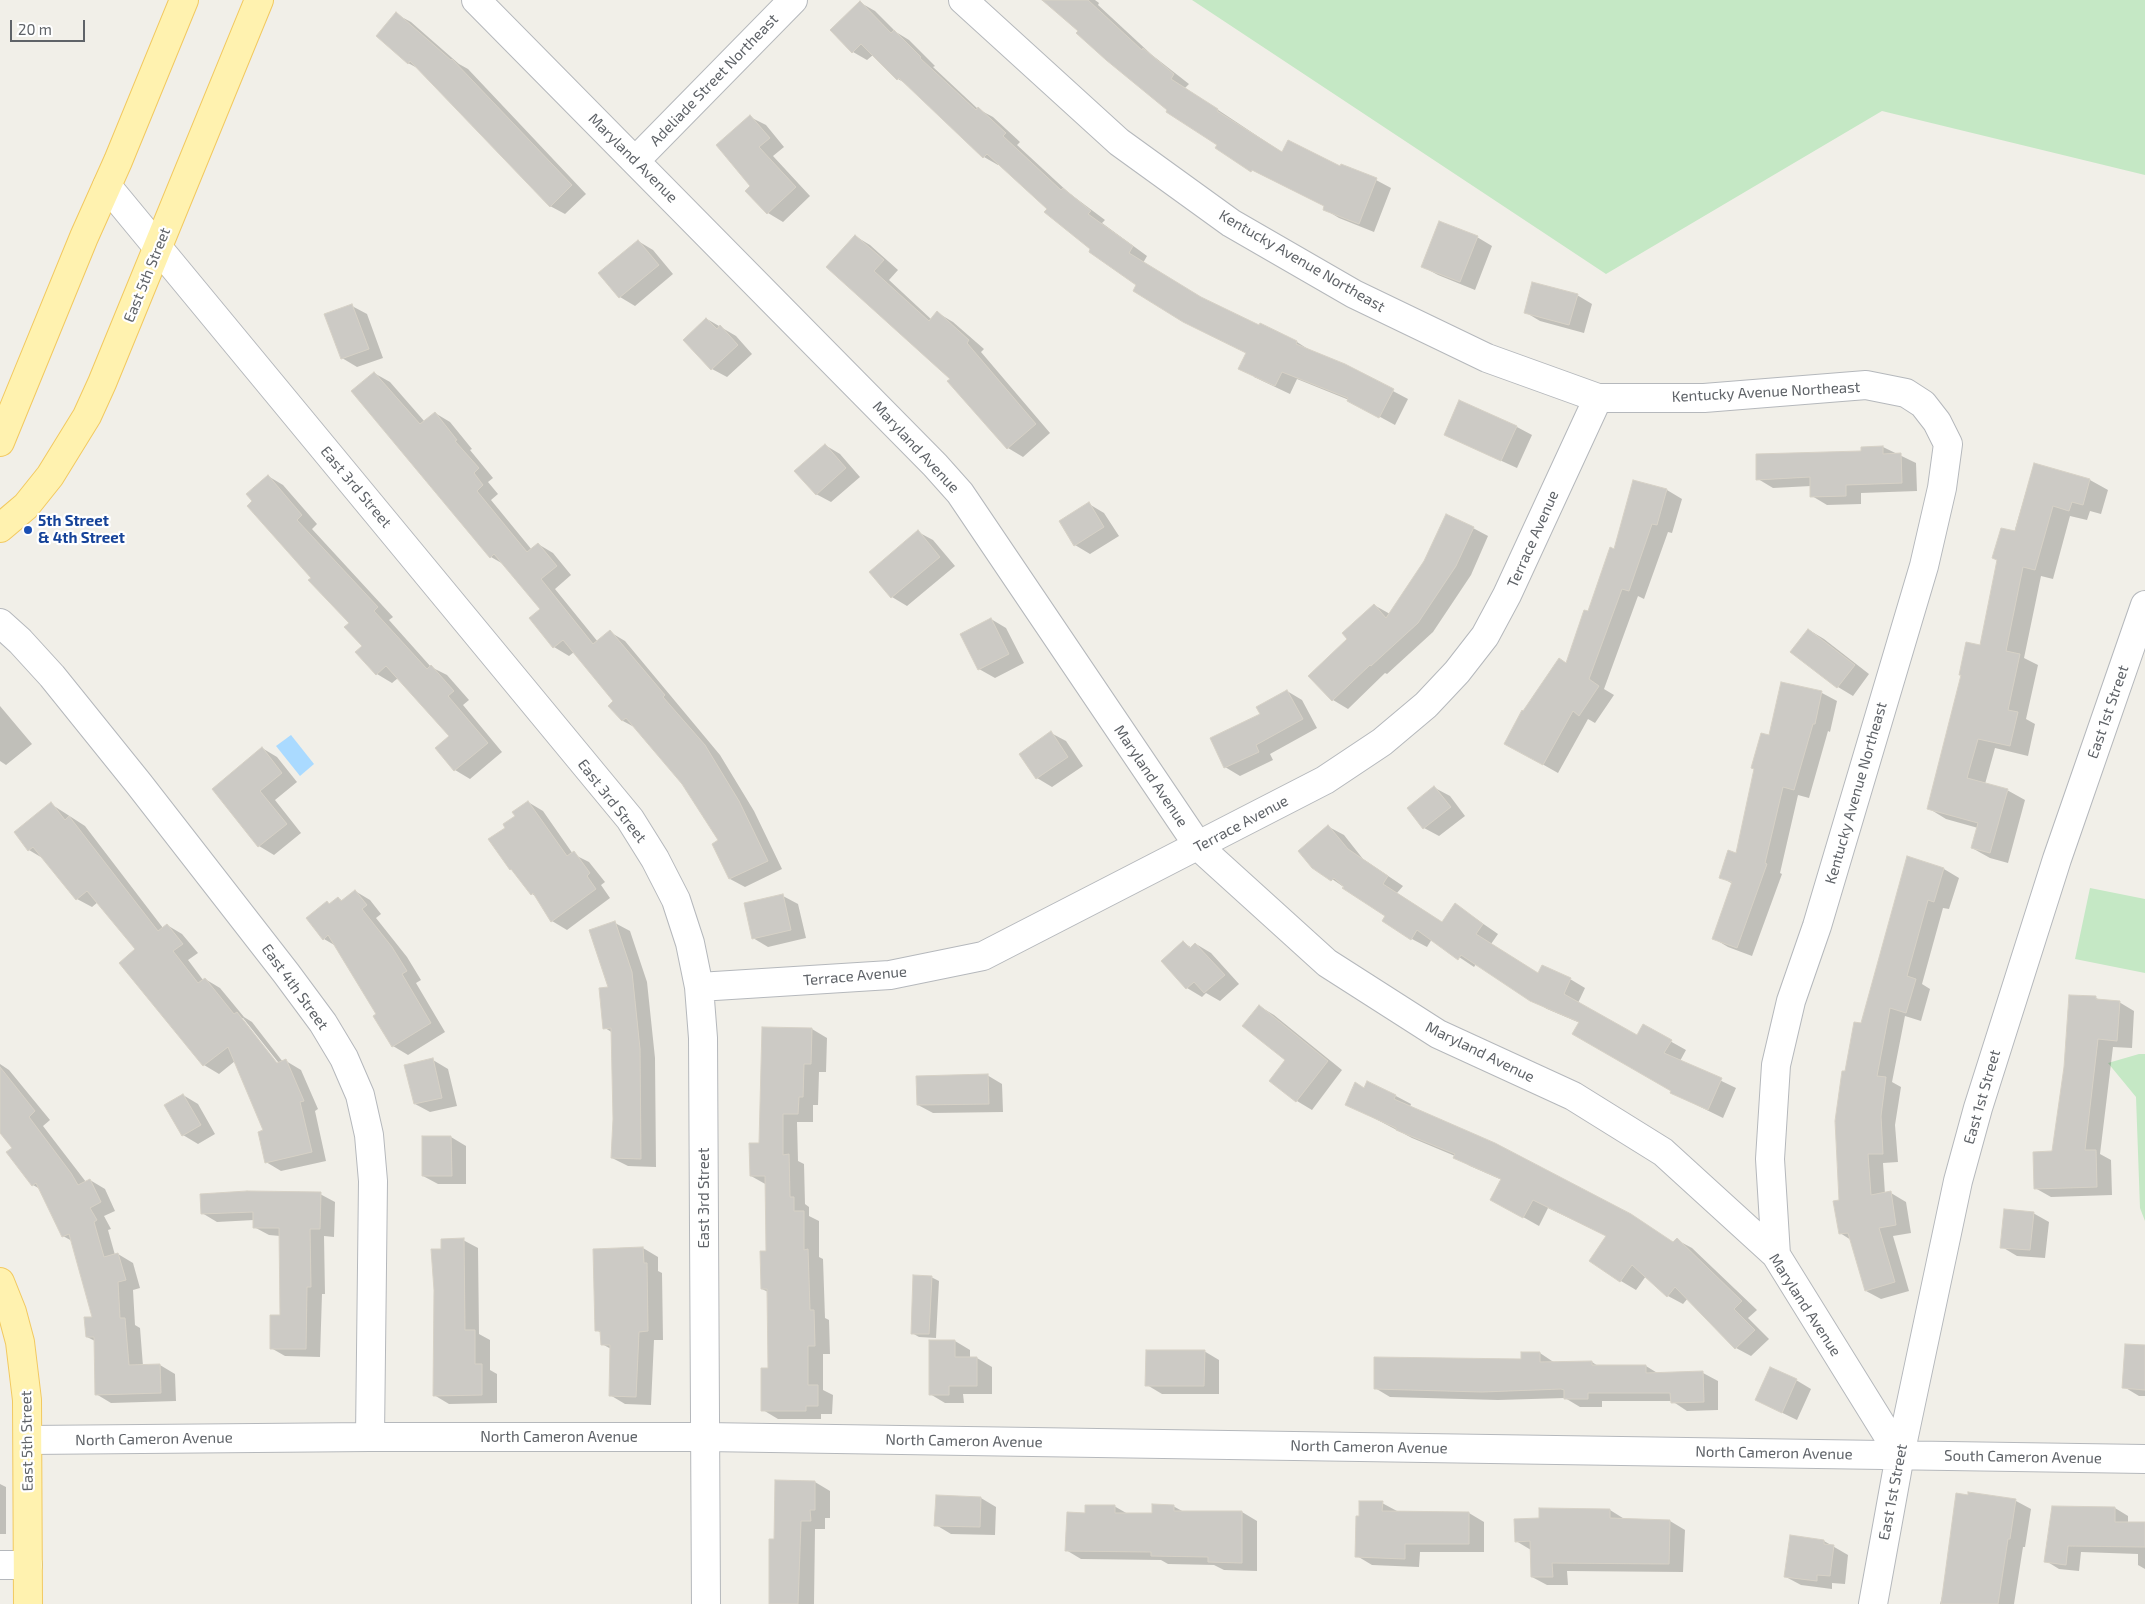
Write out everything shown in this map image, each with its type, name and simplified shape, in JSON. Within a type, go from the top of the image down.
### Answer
[{"type":"main road","points":[[0,442],[184,0]]},
{"type":"main road","name":"East 5th Street","points":[[0,528],[26,506],[50,476],[87,416],[259,0]]},
{"type":"main road","name":"East 5th Street","points":[[0,1282],[12,1312],[20,1342],[26,1380],[28,1604]]},
{"type":"street","name":"Maryland Avenue","points":[[476,0],[935,464],[960,493],[1199,847],[1327,963],[1438,1034],[1573,1096],[1664,1152],[1776,1255],[1900,1455]]},
{"type":"street","name":"Adeliade Street Northeast","points":[[635,161],[793,0]]},
{"type":"street","name":"Kentucky Avenue Northeast","points":[[963,0],[1119,142],[1231,223],[1354,294],[1487,358],[1598,398],[1704,398],[1866,385],[1906,393],[1923,404],[1937,422],[1948,444],[1942,488],[1924,566],[1817,926],[1791,1001],[1776,1065],[1770,1159],[1776,1255]]},
{"type":"street","name":"East 3rd Street","points":[[107,186],[630,819],[655,859],[676,900],[690,943],[700,987],[703,1048],[706,1604]]},
{"type":"street","name":"Terrace Avenue","points":[[700,987],[890,975],[984,956],[1199,847],[1325,780],[1366,753],[1426,705],[1457,672],[1485,636],[1507,596],[1598,398]]},
{"type":"street","name":"East 1st Street","points":[[1872,1604],[1900,1455],[1958,1181],[1978,1108],[2057,859],[2145,605]]},
{"type":"street","name":"East 4th Street","points":[[0,623],[20,641],[52,676],[139,784],[286,973],[323,1023],[344,1058],[360,1096],[371,1154],[373,1191],[370,1437]]},
{"type":"street","name":"North Cameron Avenue","points":[[28,1440],[705,1437],[1900,1455]]},
{"type":"street","name":"South Cameron Avenue","points":[[1900,1455],[2145,1459]]},
{"type":"street","points":[[0,1565],[28,1565]]},
{"type":"green space","points":[[1192,0],[2145,0],[2145,175],[1882,111],[1606,274]]},
{"type":"green space","points":[[2090,888],[2145,899],[2145,973],[2075,959]]},
{"type":"green space","points":[[2145,1054],[2145,1221],[2140,1208],[2136,1097],[2108,1063]]},
{"type":"water","points":[[291,735],[314,764],[300,776],[276,746]]},
{"type":"building","points":[[1042,0],[1088,0],[1142,50],[1143,48],[1174,74],[1171,79],[1282,152],[1288,140],[1340,166],[1341,164],[1377,178],[1359,224],[1323,210],[1324,206],[1252,170],[1251,172],[1215,148],[1217,145],[1166,112],[1167,110],[1106,60],[1076,33],[1078,31]]},
{"type":"building","points":[[860,1],[891,33],[894,30],[920,58],[976,110],[978,107],[1006,133],[1003,136],[1061,190],[1063,188],[1091,211],[1088,214],[1133,246],[1129,253],[1201,297],[1259,325],[1260,323],[1297,341],[1296,344],[1345,364],[1394,389],[1379,418],[1347,401],[1348,398],[1282,372],[1275,386],[1238,369],[1246,353],[1183,322],[1133,291],[1136,285],[1089,252],[1090,249],[1044,212],[1047,209],[987,154],[983,158],[899,78],[897,80],[861,44],[852,53],[830,30]]},
{"type":"building","points":[[396,12],[452,59],[572,185],[550,207],[410,61],[408,64],[376,36]]},
{"type":"building","points":[[750,115],[770,138],[759,147],[796,187],[767,214],[745,191],[750,186],[716,145]]},
{"type":"building","points":[[1439,221],[1478,236],[1460,282],[1421,267]]},
{"type":"building","points":[[855,235],[884,260],[874,271],[929,321],[937,311],[969,340],[967,343],[1036,424],[1007,449],[947,381],[950,379],[826,267]]},
{"type":"building","points":[[638,240],[659,265],[619,298],[598,273]]},
{"type":"building","points":[[1532,282],[1578,294],[1569,325],[1524,313]]},
{"type":"building","points":[[352,304],[369,349],[341,359],[324,314]]},
{"type":"building","points":[[706,318],[717,329],[720,325],[738,345],[711,370],[683,340]]},
{"type":"building","points":[[374,372],[420,424],[435,412],[457,440],[455,441],[479,468],[474,473],[483,485],[477,491],[527,552],[538,543],[557,566],[541,579],[593,644],[610,630],[665,695],[663,697],[705,745],[739,801],[768,861],[729,879],[712,844],[718,840],[682,784],[626,718],[622,721],[608,706],[613,701],[563,640],[553,648],[529,618],[540,609],[494,554],[490,558],[351,391]]},
{"type":"building","points":[[1459,400],[1517,426],[1501,461],[1444,435]]},
{"type":"building","points":[[825,444],[846,468],[816,495],[794,471]]},
{"type":"building","points":[[1883,446],[1883,454],[1901,453],[1902,483],[1846,485],[1846,496],[1810,497],[1810,477],[1756,480],[1756,454],[1861,451],[1861,447]]},
{"type":"building","points":[[2034,463],[2090,479],[2083,505],[2072,502],[2069,511],[2053,506],[2035,570],[2023,567],[2006,651],[2020,654],[2008,710],[2018,712],[2010,746],[1978,739],[1967,778],[2008,789],[1990,853],[1971,848],[1978,823],[1927,809],[1961,675],[1959,675],[1966,642],[1980,645],[1997,560],[1992,558],[2001,528],[2015,531]]},
{"type":"building","points":[[268,475],[302,515],[297,520],[378,607],[374,611],[427,669],[431,665],[454,691],[448,696],[488,743],[454,771],[435,748],[449,736],[386,666],[376,675],[355,652],[362,646],[344,627],[349,623],[308,580],[311,578],[247,506],[252,501],[246,494]]},
{"type":"building","points":[[1633,480],[1667,489],[1657,525],[1652,524],[1629,591],[1622,589],[1589,679],[1599,686],[1579,716],[1573,711],[1543,765],[1504,744],[1522,710],[1559,658],[1566,663],[1584,610],[1588,611],[1610,547],[1614,549]]},
{"type":"building","points":[[1089,502],[1104,527],[1074,546],[1059,521]]},
{"type":"building","points":[[1446,514],[1474,527],[1456,566],[1418,623],[1332,701],[1308,676],[1347,639],[1342,633],[1374,604],[1386,618],[1424,561]]},
{"type":"building","points":[[918,530],[940,557],[891,598],[869,572]]},
{"type":"building","points":[[991,618],[1009,654],[978,670],[960,634]]},
{"type":"building","points":[[1808,629],[1855,665],[1837,688],[1790,652]]},
{"type":"building","points":[[1781,682],[1822,691],[1815,724],[1813,724],[1794,790],[1783,787],[1765,863],[1767,864],[1737,948],[1712,939],[1732,882],[1719,878],[1728,850],[1736,853],[1754,769],[1751,768],[1761,733],[1769,735]]},
{"type":"building","points":[[1287,690],[1303,719],[1256,745],[1259,752],[1224,768],[1210,738],[1260,714],[1256,707]]},
{"type":"building","points":[[1051,731],[1068,757],[1036,779],[1019,754]]},
{"type":"building","points":[[262,747],[282,773],[260,791],[287,824],[258,847],[212,789]]},
{"type":"building","points":[[1434,786],[1451,807],[1423,829],[1407,808]]},
{"type":"building","points":[[528,801],[567,856],[574,851],[590,873],[587,876],[596,889],[551,922],[533,893],[531,895],[510,870],[488,839],[505,828],[503,824],[515,816],[512,812]]},
{"type":"building","points":[[51,802],[65,820],[69,816],[158,931],[167,924],[183,944],[173,951],[198,983],[205,978],[234,1014],[237,1012],[277,1063],[286,1059],[304,1101],[300,1102],[312,1152],[265,1163],[258,1132],[263,1130],[228,1047],[203,1066],[119,963],[135,949],[87,891],[76,900],[33,847],[28,851],[14,832]]},
{"type":"building","points":[[1328,825],[1348,849],[1388,876],[1383,884],[1442,922],[1455,903],[1483,924],[1476,934],[1538,973],[1542,965],[1571,978],[1564,994],[1637,1035],[1643,1024],[1672,1040],[1664,1053],[1722,1078],[1708,1110],[1670,1093],[1671,1091],[1572,1034],[1579,1022],[1530,1001],[1461,955],[1458,960],[1417,930],[1411,940],[1382,921],[1385,916],[1342,888],[1344,887],[1334,878],[1331,881],[1312,868],[1298,851]]},
{"type":"building","points":[[1907,856],[1944,868],[1934,902],[1928,900],[1907,976],[1916,979],[1906,1013],[1890,1008],[1877,1076],[1886,1077],[1881,1116],[1883,1154],[1868,1154],[1871,1195],[1891,1191],[1896,1225],[1879,1228],[1895,1282],[1865,1291],[1848,1233],[1839,1234],[1833,1201],[1839,1200],[1835,1121],[1842,1071],[1845,1071],[1854,1022],[1861,1023]]},
{"type":"building","points":[[355,890],[367,905],[362,909],[392,947],[407,971],[402,974],[431,1023],[392,1047],[373,1016],[376,1014],[328,935],[323,940],[306,918],[327,901],[329,904],[338,897],[341,901]]},
{"type":"building","points":[[783,894],[791,930],[752,939],[744,903]]},
{"type":"building","points":[[615,921],[632,972],[640,1049],[641,1159],[611,1158],[613,1119],[611,1028],[603,1029],[599,988],[608,987],[589,930]]},
{"type":"building","points":[[1183,941],[1190,948],[1195,943],[1225,975],[1204,993],[1194,982],[1186,989],[1161,961]]},
{"type":"building","points":[[2069,995],[2096,996],[2096,999],[2120,1001],[2117,1041],[2098,1039],[2085,1150],[2096,1150],[2097,1187],[2034,1189],[2033,1152],[2052,1151],[2064,1067]]},
{"type":"building","points":[[1259,1005],[1328,1061],[1296,1102],[1269,1081],[1285,1060],[1242,1026]]},
{"type":"building","points":[[762,1027],[812,1028],[811,1064],[804,1064],[803,1097],[799,1097],[798,1114],[783,1114],[783,1155],[789,1154],[790,1197],[794,1197],[794,1211],[804,1211],[804,1250],[808,1249],[810,1310],[814,1310],[815,1346],[808,1346],[808,1385],[818,1385],[818,1406],[806,1406],[806,1411],[761,1411],[761,1368],[768,1368],[767,1289],[761,1289],[760,1251],[766,1251],[765,1176],[750,1176],[749,1143],[759,1143]]},
{"type":"building","points":[[433,1058],[442,1098],[414,1104],[404,1065]]},
{"type":"building","points":[[0,1067],[35,1111],[29,1117],[78,1185],[90,1179],[101,1202],[90,1208],[97,1220],[94,1222],[104,1257],[118,1253],[126,1280],[118,1282],[120,1318],[125,1318],[129,1365],[160,1364],[161,1393],[95,1395],[94,1337],[86,1337],[84,1317],[92,1317],[69,1234],[62,1237],[36,1183],[32,1186],[6,1152],[12,1148],[0,1133]]},
{"type":"building","points":[[988,1074],[989,1104],[917,1105],[916,1076]]},
{"type":"building","points":[[1367,1081],[1396,1095],[1394,1099],[1495,1143],[1631,1214],[1673,1242],[1677,1238],[1742,1301],[1734,1309],[1755,1330],[1735,1349],[1675,1287],[1667,1297],[1632,1265],[1620,1282],[1589,1261],[1606,1236],[1533,1200],[1523,1218],[1490,1200],[1501,1179],[1453,1158],[1455,1154],[1396,1130],[1396,1128],[1345,1105],[1355,1082],[1364,1088]]},
{"type":"building","points":[[183,1094],[201,1125],[182,1136],[164,1105]]},
{"type":"building","points":[[422,1136],[451,1136],[452,1176],[422,1176]]},
{"type":"building","points":[[247,1191],[321,1192],[320,1229],[310,1229],[311,1287],[307,1287],[306,1349],[270,1349],[270,1315],[280,1315],[279,1228],[253,1228],[253,1212],[201,1214],[200,1194]]},
{"type":"building","points":[[2004,1209],[2034,1212],[2030,1250],[2000,1248]]},
{"type":"building","points":[[464,1238],[465,1330],[475,1330],[475,1364],[482,1364],[482,1395],[433,1396],[434,1290],[431,1249],[441,1249],[441,1239]]},
{"type":"building","points":[[643,1247],[644,1263],[647,1263],[648,1331],[639,1332],[636,1397],[609,1396],[610,1345],[601,1345],[600,1331],[595,1331],[593,1249]]},
{"type":"building","points":[[913,1275],[932,1276],[929,1334],[911,1334]]},
{"type":"building","points":[[929,1340],[955,1340],[955,1357],[977,1357],[977,1386],[949,1386],[949,1395],[929,1395]]},
{"type":"building","points":[[2125,1344],[2145,1345],[2145,1390],[2122,1388]]},
{"type":"building","points":[[1146,1350],[1205,1350],[1204,1386],[1145,1386]]},
{"type":"building","points":[[1521,1352],[1540,1352],[1540,1362],[1592,1361],[1592,1365],[1646,1365],[1646,1373],[1703,1371],[1704,1402],[1671,1403],[1670,1393],[1588,1393],[1588,1399],[1564,1399],[1564,1390],[1561,1389],[1482,1392],[1374,1389],[1374,1357],[1521,1359]]},
{"type":"building","points":[[1770,1367],[1797,1379],[1782,1413],[1755,1400]]},
{"type":"building","points":[[775,1480],[815,1481],[815,1510],[810,1510],[811,1521],[801,1521],[798,1604],[769,1604],[769,1539],[774,1539]]},
{"type":"building","points":[[1968,1492],[2016,1499],[1998,1604],[1941,1604],[1956,1493],[1968,1495]]},
{"type":"building","points":[[936,1495],[981,1497],[980,1527],[934,1526]]},
{"type":"building","points":[[1359,1501],[1383,1501],[1382,1511],[1469,1512],[1469,1544],[1405,1544],[1405,1559],[1355,1557],[1356,1516],[1359,1516]]},
{"type":"building","points":[[1152,1504],[1174,1505],[1174,1511],[1242,1511],[1242,1563],[1208,1562],[1208,1557],[1151,1556],[1151,1552],[1065,1551],[1067,1512],[1085,1513],[1085,1505],[1115,1505],[1115,1513],[1152,1513]]},
{"type":"building","points":[[2052,1506],[2115,1507],[2115,1522],[2145,1522],[2145,1547],[2068,1546],[2066,1565],[2044,1562]]},
{"type":"building","points":[[1539,1508],[1610,1509],[1610,1518],[1670,1520],[1669,1564],[1552,1563],[1553,1577],[1531,1577],[1530,1541],[1515,1542],[1514,1519],[1539,1518]]},
{"type":"building","points":[[1790,1535],[1824,1540],[1824,1544],[1834,1545],[1830,1576],[1817,1575],[1817,1581],[1784,1577]]},
{"type":"place","name":"5th Street & 4th Street","points":[[28,530]]}]
